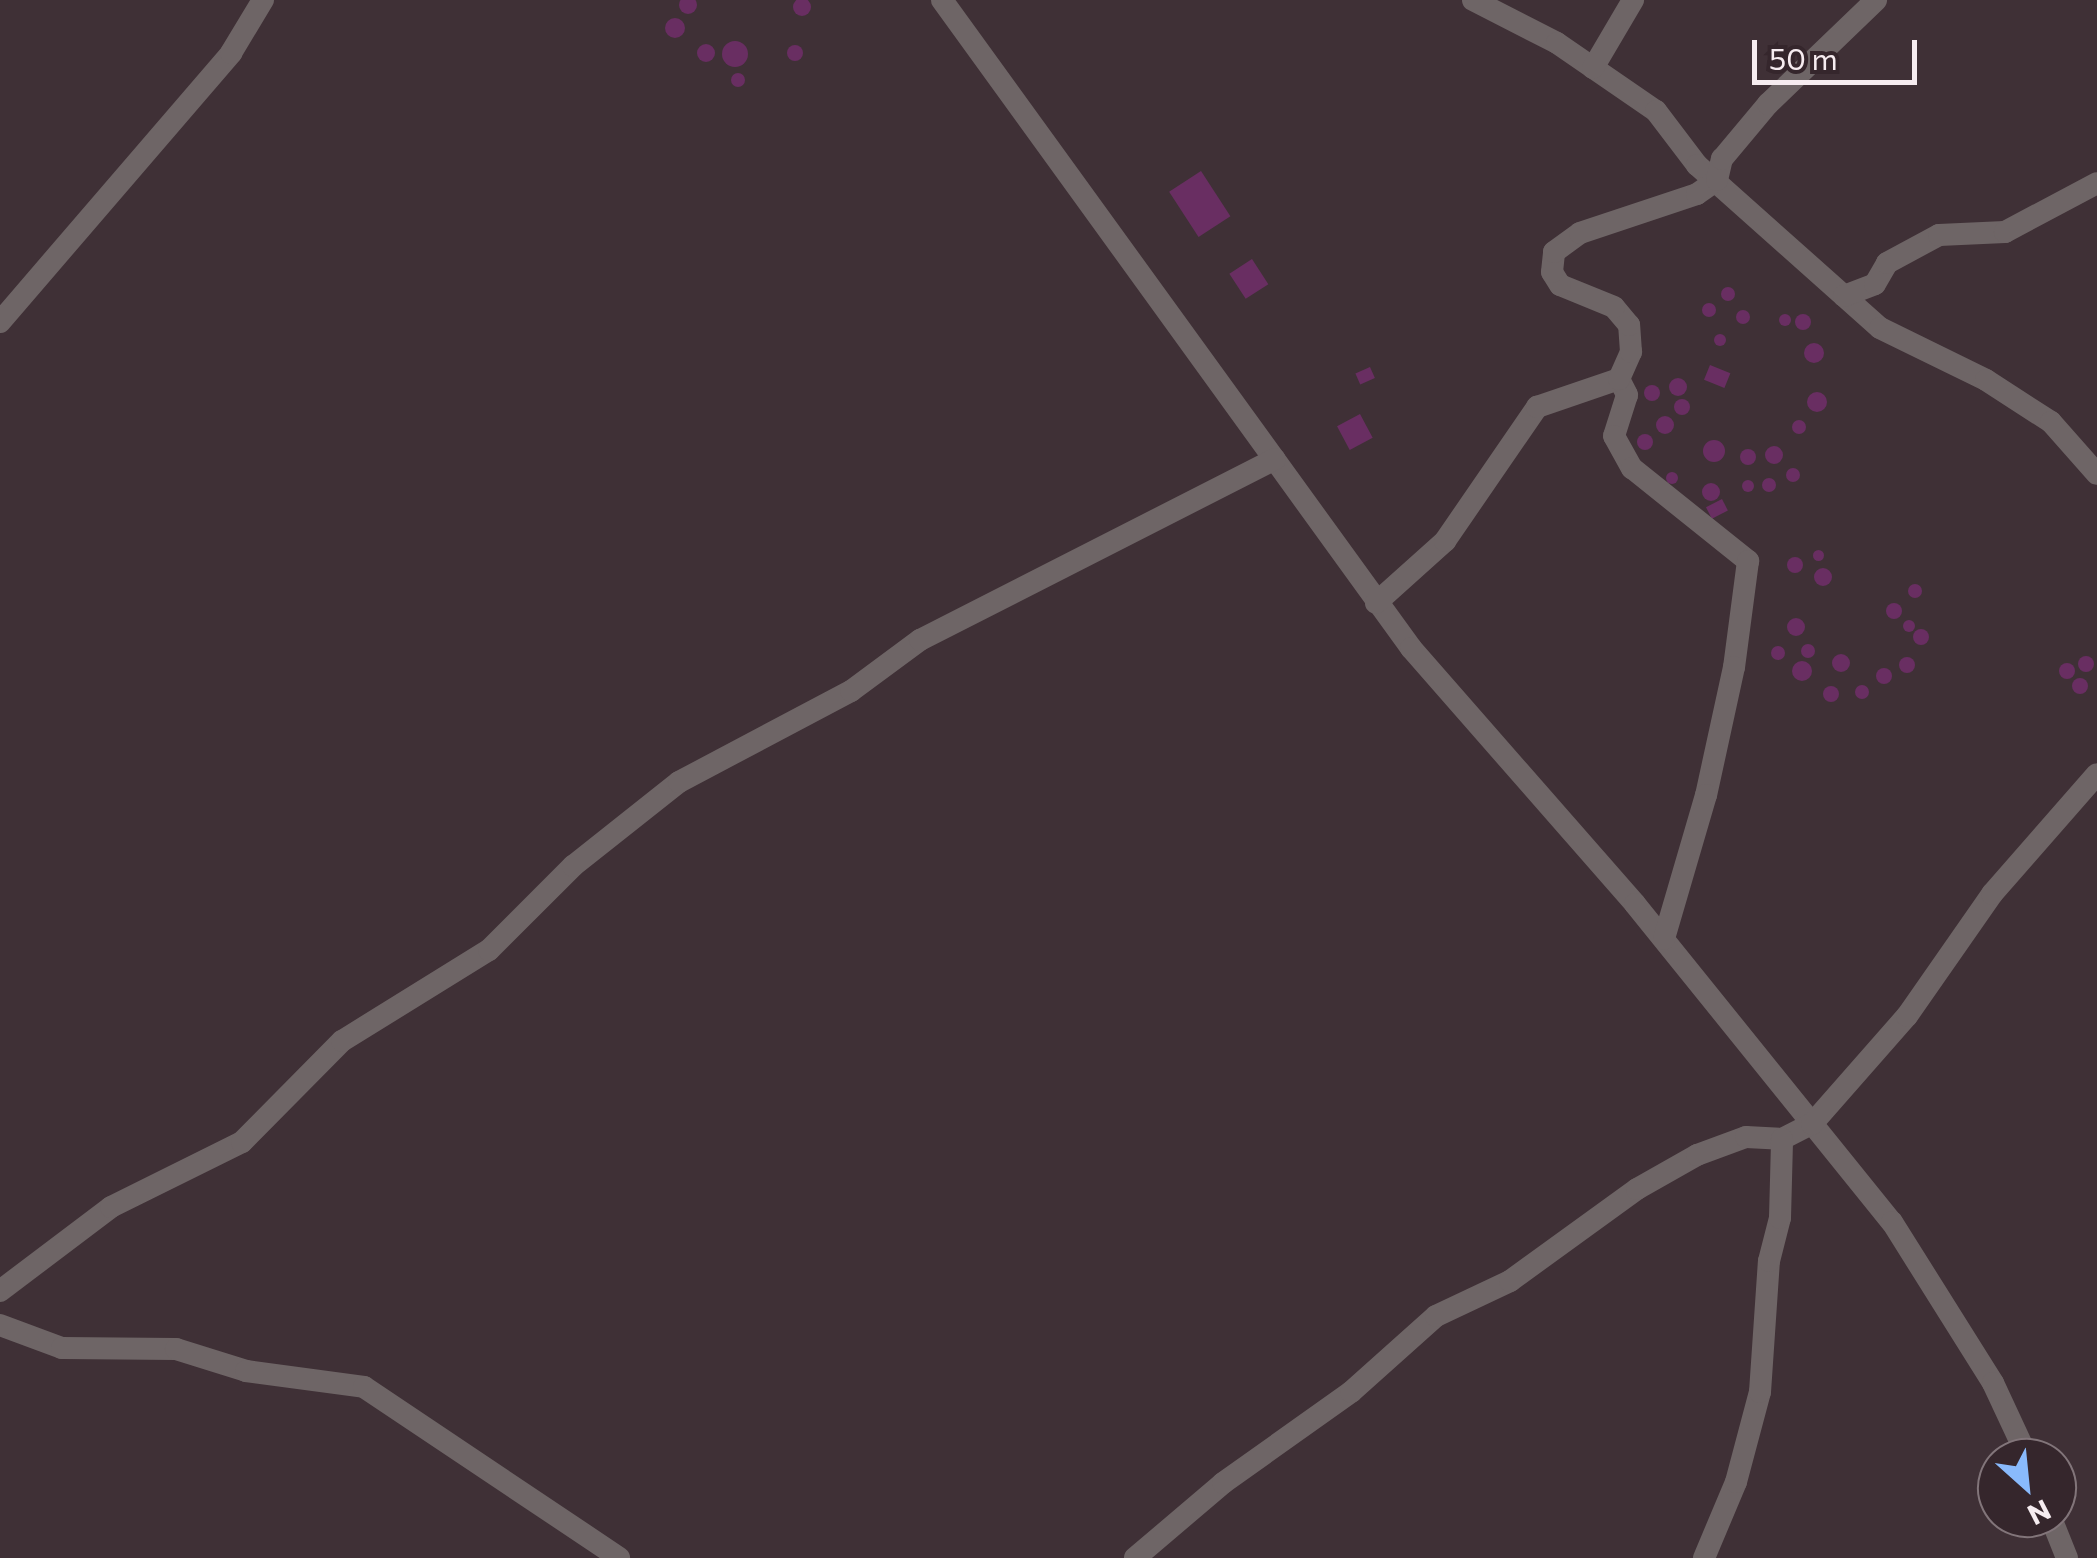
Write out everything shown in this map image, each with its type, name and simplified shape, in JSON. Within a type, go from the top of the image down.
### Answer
[{"type":"street","points":[[0,322],[230,53],[263,0]]},
{"type":"street","points":[[942,0],[1376,602],[1664,939],[1892,1222],[1994,1383],[2019,1438]]},
{"type":"street","points":[[1473,0],[1593,68],[1656,111],[1697,165],[1880,328],[1986,380],[2051,422],[2097,474]]},
{"type":"street","points":[[1593,68],[1633,0]]},
{"type":"street","points":[[1376,602],[1445,542],[1537,406],[1619,378],[1631,352],[1629,325],[1614,307],[1560,285],[1552,272],[1554,252],[1580,232],[1697,194],[1717,180],[1722,159],[1768,104],[1876,0]]},
{"type":"street","points":[[1844,296],[1875,284],[1887,262],[1939,235],[2005,232],[2097,182]]},
{"type":"street","points":[[1619,378],[1627,395],[1614,436],[1632,468],[1748,561],[1734,667],[1706,795],[1664,939]]},
{"type":"street","points":[[0,1291],[111,1208],[242,1142],[342,1041],[430,992],[489,950],[573,866],[679,782],[852,691],[920,640],[1275,459]]},
{"type":"street","points":[[1134,1558],[1224,1483],[1351,1392],[1436,1316],[1553,1255],[1637,1189],[1697,1155],[1746,1137],[1782,1138],[1812,1124],[1907,1016],[1992,894],[2097,774]]},
{"type":"street","points":[[1704,1558],[1736,1482],[1760,1392],[1769,1261],[1780,1218],[1782,1138]]},
{"type":"street","points":[[0,1324],[62,1348],[176,1348],[246,1372],[364,1387],[619,1558]]},
{"type":"building","points":[[688,-4],[697,5],[688,14],[679,5]]},
{"type":"building","points":[[802,-2],[811,7],[802,16],[793,7]]},
{"type":"building","points":[[675,18],[685,28],[675,38],[665,28]]},
{"type":"building","points":[[735,41],[744,45],[748,54],[744,63],[735,67],[726,63],[722,54],[726,45]]},
{"type":"building","points":[[706,44],[715,53],[706,62],[697,53]]},
{"type":"building","points":[[795,45],[803,53],[795,61],[787,53]]},
{"type":"building","points":[[738,73],[745,80],[738,87],[731,80]]},
{"type":"building","points":[[1201,171],[1230,216],[1199,237],[1169,192]]},
{"type":"building","points":[[1252,259],[1268,284],[1246,299],[1229,274]]},
{"type":"building","points":[[1728,287],[1735,294],[1728,301],[1721,294]]},
{"type":"building","points":[[1709,303],[1716,310],[1709,317],[1702,310]]},
{"type":"building","points":[[1743,310],[1750,317],[1743,324],[1736,317]]},
{"type":"building","points":[[1785,314],[1791,320],[1785,326],[1779,320]]},
{"type":"building","points":[[1803,314],[1811,322],[1803,330],[1795,322]]},
{"type":"building","points":[[1720,334],[1726,340],[1720,346],[1714,340]]},
{"type":"building","points":[[1810,343],[1818,343],[1824,353],[1818,363],[1810,363],[1804,357],[1804,349]]},
{"type":"building","points":[[1710,365],[1730,373],[1724,388],[1704,380]]},
{"type":"building","points":[[1370,367],[1375,378],[1360,384],[1355,374]]},
{"type":"building","points":[[1678,378],[1687,387],[1678,396],[1669,387]]},
{"type":"building","points":[[1652,385],[1660,393],[1652,401],[1644,393]]},
{"type":"building","points":[[1817,392],[1827,402],[1817,412],[1807,402]]},
{"type":"building","points":[[1682,399],[1690,407],[1682,415],[1674,407]]},
{"type":"building","points":[[1360,414],[1373,438],[1350,450],[1337,426]]},
{"type":"building","points":[[1665,416],[1674,425],[1665,434],[1656,425]]},
{"type":"building","points":[[1799,420],[1806,427],[1799,434],[1792,427]]},
{"type":"building","points":[[1645,434],[1653,442],[1645,450],[1637,442]]},
{"type":"building","points":[[1714,440],[1722,443],[1722,459],[1714,462],[1706,459],[1703,451],[1706,443]]},
{"type":"building","points":[[1774,446],[1783,455],[1774,464],[1765,455]]},
{"type":"building","points":[[1748,449],[1756,457],[1748,465],[1740,457]]},
{"type":"building","points":[[1793,468],[1800,475],[1793,482],[1786,475]]},
{"type":"building","points":[[1667,473],[1677,473],[1677,483],[1667,483]]},
{"type":"building","points":[[1769,478],[1776,485],[1769,492],[1762,485]]},
{"type":"building","points":[[1748,480],[1754,486],[1748,492],[1742,486]]},
{"type":"building","points":[[1711,483],[1718,485],[1718,499],[1711,501],[1704,499],[1702,492],[1704,485]]},
{"type":"building","points":[[1722,499],[1728,511],[1712,519],[1706,507]]},
{"type":"building","points":[[1818,550],[1823,555],[1818,560],[1813,555]]},
{"type":"building","points":[[1795,557],[1803,565],[1795,573],[1787,565]]},
{"type":"building","points":[[1823,568],[1830,570],[1830,584],[1823,586],[1816,584],[1814,577],[1816,570]]},
{"type":"building","points":[[1915,584],[1922,591],[1915,598],[1908,591]]},
{"type":"building","points":[[1894,603],[1902,611],[1894,619],[1886,611]]},
{"type":"building","points":[[1796,618],[1805,627],[1796,636],[1787,627]]},
{"type":"building","points":[[1909,620],[1915,626],[1909,632],[1903,626]]},
{"type":"building","points":[[1921,629],[1929,637],[1921,645],[1913,637]]},
{"type":"building","points":[[1808,644],[1815,651],[1808,658],[1801,651]]},
{"type":"building","points":[[1778,646],[1785,653],[1778,660],[1771,653]]},
{"type":"building","points":[[1841,654],[1850,663],[1841,672],[1832,663]]},
{"type":"building","points":[[2086,656],[2094,664],[2086,672],[2078,664]]},
{"type":"building","points":[[1907,657],[1915,665],[1907,673],[1899,665]]},
{"type":"building","points":[[1802,661],[1812,671],[1802,681],[1792,671]]},
{"type":"building","points":[[2067,663],[2075,671],[2067,679],[2059,671]]},
{"type":"building","points":[[1884,668],[1892,676],[1884,684],[1876,676]]},
{"type":"building","points":[[2080,678],[2088,686],[2080,694],[2072,686]]},
{"type":"building","points":[[1862,685],[1869,692],[1862,699],[1855,692]]},
{"type":"building","points":[[1831,686],[1839,694],[1831,702],[1823,694]]}]
